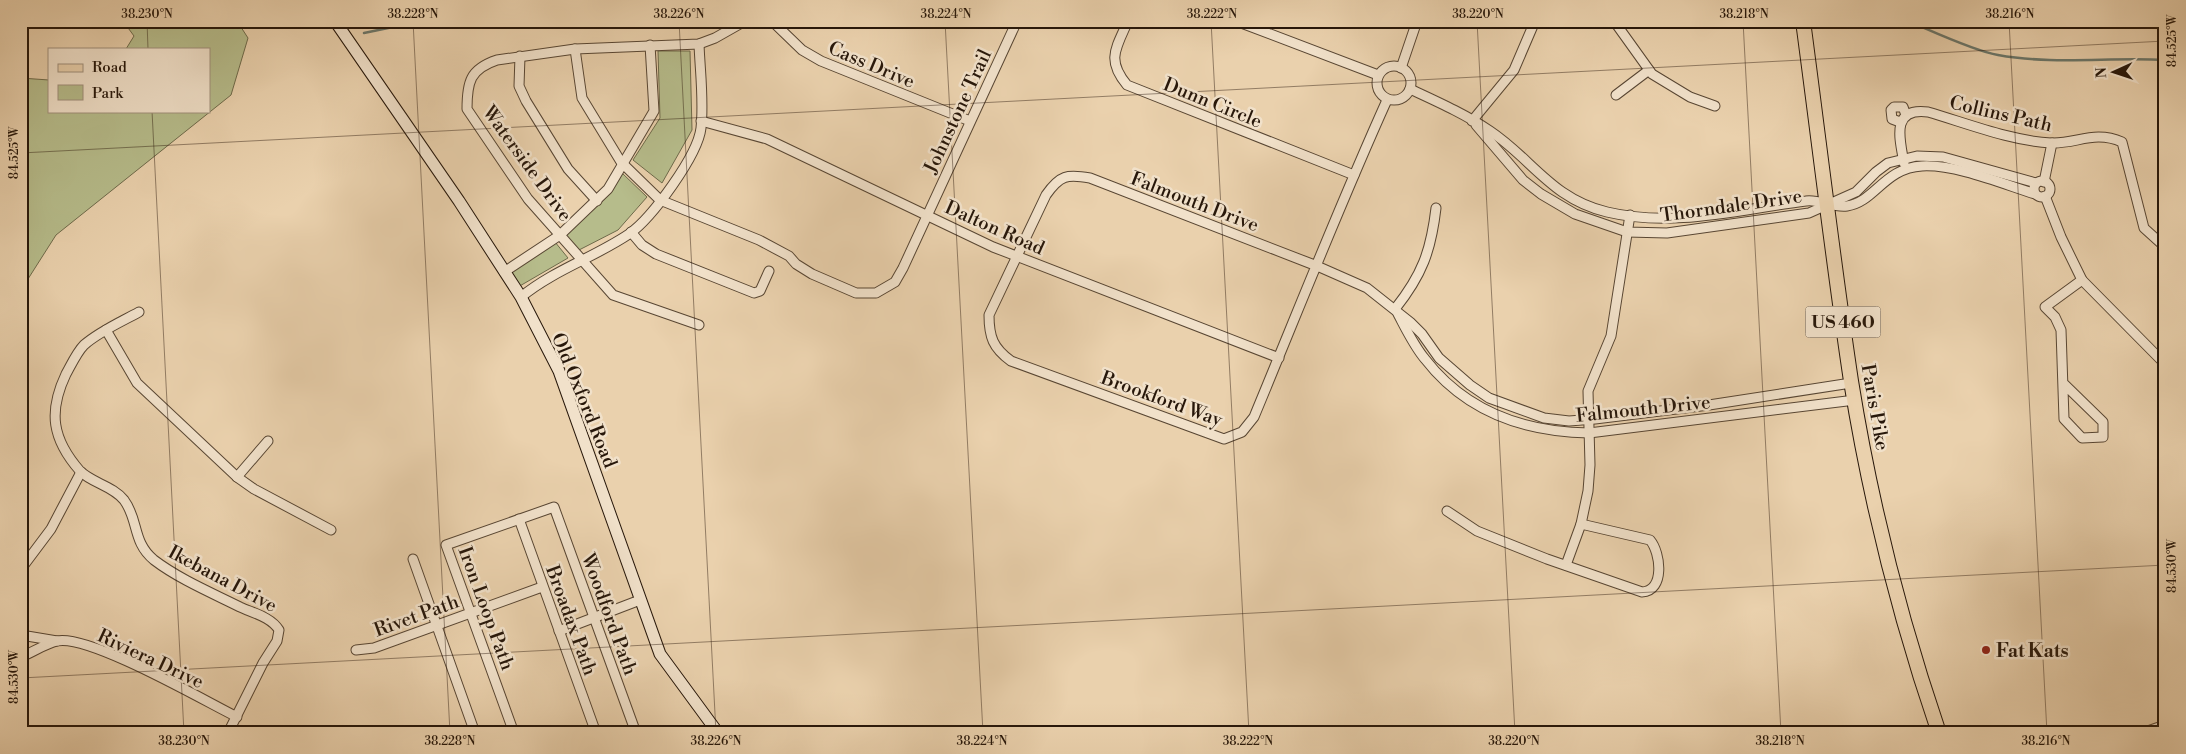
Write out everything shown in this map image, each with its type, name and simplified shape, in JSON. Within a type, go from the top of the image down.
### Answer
[{"type":"main road","name":"Paris Pike","points":[[1803,21],[1855,400],[1884,545],[1939,733]]},
{"type":"street","name":"Old Oxford Road","points":[[335,21],[459,201],[520,297],[562,378],[618,532],[624,558],[655,641],[668,667],[718,733]]},
{"type":"street","name":"Waterside Drive","points":[[699,325],[613,295],[528,199],[468,109],[469,80],[475,72],[488,63],[520,56],[575,49],[700,44],[745,21]]},
{"type":"street","name":"Cass Drive","points":[[772,21],[802,50],[821,60],[970,121]]},
{"type":"street","name":"Johnstone Trail","points":[[660,200],[759,240],[783,252],[796,264],[812,274],[856,293],[876,293],[896,282],[1016,21]]},
{"type":"street","name":"Dunn Circle","points":[[1128,21],[1114,53],[1115,68],[1127,85],[1354,175]]},
{"type":"street","points":[[1236,21],[1378,75]]},
{"type":"street","points":[[1401,68],[1417,21]]},
{"type":"street","points":[[1472,121],[1514,70],[1535,21]]},
{"type":"street","points":[[1614,21],[1652,74],[1690,97],[1715,106]]},
{"type":"street","points":[[520,297],[536,285],[631,232],[660,200],[691,156],[698,141],[701,121],[700,44]]},
{"type":"street","points":[[504,272],[560,235],[608,189],[654,112],[650,45]]},
{"type":"street","points":[[575,49],[582,98],[624,164],[660,200]]},
{"type":"street","points":[[520,56],[520,86],[526,101],[568,169],[597,201]]},
{"type":"street","points":[[1388,67],[1401,68],[1408,73],[1411,81],[1410,90],[1398,100],[1387,100],[1379,94],[1376,84],[1378,75],[1388,67]]},
{"type":"street","points":[[1616,95],[1649,70]]},
{"type":"street","name":"Thorndale Drive","points":[[1410,90],[1452,108],[1506,143],[1549,183],[1566,195],[1607,212],[1662,220],[1737,212],[1809,200],[1827,205]]},
{"type":"street","name":"Brookford Way","points":[[1017,257],[989,315],[989,332],[993,344],[1011,361],[1224,439],[1242,432],[1254,416],[1387,100]]},
{"type":"street","name":"Collins Path","points":[[1905,170],[1899,139],[1903,118],[1911,113],[1928,112],[2023,138],[2052,143],[2096,136],[2110,137],[2122,142],[2144,228],[2165,247]]},
{"type":"street","name":"Dalton Road","points":[[701,121],[767,139],[1017,257],[1279,358]]},
{"type":"street","name":"Thorndale Drive","points":[[1472,121],[1523,180],[1541,194],[1575,214],[1627,232],[1667,233],[1802,214],[1827,205]]},
{"type":"street","points":[[2035,194],[2034,189],[2040,182],[2052,143]]},
{"type":"street","points":[[1827,205],[1856,192],[1888,163],[1928,156],[1943,157],[2040,182],[2049,187],[2045,196],[2061,237],[2082,280],[2165,364]]},
{"type":"street","points":[[1827,205],[1847,206],[1859,202],[1891,175],[1919,166],[1946,168],[2035,194],[2039,197],[2045,196]]},
{"type":"street","name":"Falmouth Drive","points":[[1017,257],[1046,195],[1056,180],[1073,175],[1090,178],[1317,266],[1367,288],[1395,309],[1422,334],[1439,358],[1450,368],[1489,398],[1544,418],[1568,421],[1587,420],[1709,405],[1852,382]]},
{"type":"street","points":[[1541,194],[1549,183]]},
{"type":"street","points":[[1395,309],[1416,277],[1432,241],[1436,208]]},
{"type":"street","points":[[1566,565],[1581,524],[1588,491],[1588,391],[1611,336],[1630,215]]},
{"type":"street","points":[[631,232],[642,245],[656,254],[754,293],[760,292],[769,271]]},
{"type":"street","points":[[2063,383],[2103,422],[2103,437],[2082,438],[2064,419],[2061,330],[2055,317],[2045,307],[2082,280]]},
{"type":"street","name":"Falmouth Drive","points":[[1395,309],[1424,358],[1445,382],[1493,413],[1529,427],[1556,432],[1589,433],[1855,400]]},
{"type":"street","points":[[21,569],[51,529],[81,472],[60,444],[56,429],[55,406],[59,389],[83,346],[106,330],[139,312]]},
{"type":"street","points":[[106,330],[137,383],[237,477],[254,490],[331,530]]},
{"type":"street","points":[[237,477],[268,440]]},
{"type":"street","name":"Ikebana Drive","points":[[81,472],[113,490],[124,500],[131,516],[139,545],[153,560],[220,597],[271,621],[279,630],[277,641],[263,663],[228,733]]},
{"type":"street","name":"Iron Loop Path","points":[[514,733],[446,545],[554,507]]},
{"type":"street","name":"Woodford Path","points":[[554,507],[636,733]]},
{"type":"street","points":[[1447,511],[1478,531],[1642,592],[1650,592],[1656,584],[1658,572],[1657,553],[1655,546],[1650,540],[1581,524]]},
{"type":"street","name":"Broadax Path","points":[[519,519],[596,733]]},
{"type":"street","points":[[413,559],[475,733]]},
{"type":"street","name":"Rivet Path","points":[[356,650],[374,648],[542,587]]},
{"type":"street","points":[[559,631],[640,600]]},
{"type":"street","name":"Riviera Drive","points":[[21,635],[73,642],[98,648],[237,717]]},
{"type":"street","points":[[21,657],[57,641]]},
{"type":"street","points":[[2142,733],[2165,725]]},
{"type":"green space","points":[[123,21],[237,21],[248,38],[231,95],[210,112],[210,48],[127,48],[134,36]]},
{"type":"green space","points":[[658,51],[690,51],[692,130],[662,183],[633,160],[660,118]]},
{"type":"green space","points":[[21,78],[48,80],[48,112],[210,112],[56,235],[21,290]]},
{"type":"green space","points":[[622,173],[647,197],[618,230],[579,250],[565,236],[599,204]]},
{"type":"green space","points":[[555,242],[568,258],[518,287],[509,273]]},
{"type":"waterway","points":[[364,33],[422,21]]},
{"type":"waterway","points":[[1908,21],[1965,45],[1998,55],[2039,60],[2165,60]]},
{"type":"place","name":"Fat Kats","points":[[1986,650]]}]
